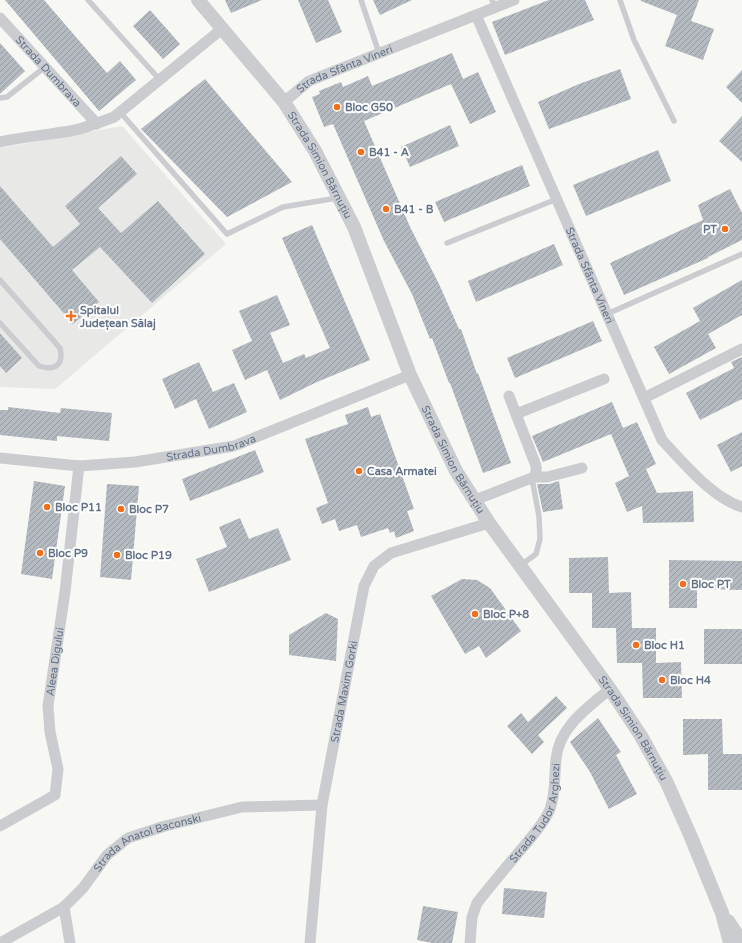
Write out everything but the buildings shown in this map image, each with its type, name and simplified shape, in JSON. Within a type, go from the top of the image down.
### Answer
[{"type":"street","name":"Strada Simion Bărnuțiu","points":[[198,0],[284,102],[315,151],[354,227],[410,375],[456,471],[489,523],[610,689],[641,736],[667,783],[691,837],[722,913],[730,943]]},
{"type":"street","name":"Strada Sfânta Vineri","points":[[284,102],[309,81],[476,14],[493,4],[514,0]]},
{"type":"street","name":"Strada Sfânta Vineri","points":[[476,14],[662,440],[707,486],[735,505],[742,507]]},
{"type":"street","name":"Strada Dumbrava","points":[[0,18],[97,124]]},
{"type":"street","points":[[0,142],[74,130],[97,124],[114,117],[223,28]]},
{"type":"street","points":[[644,398],[742,349]]},
{"type":"street","name":"Strada Dumbrava","points":[[0,458],[79,466],[135,462],[234,446],[410,375]]},
{"type":"street","points":[[516,414],[604,379]]},
{"type":"street","points":[[509,396],[536,467],[536,473],[531,478]]},
{"type":"street","name":"Aleea Digului","points":[[0,826],[55,795],[58,769],[50,732],[48,706],[65,592],[79,466]]},
{"type":"street","points":[[475,500],[531,478],[547,477],[582,468]]},
{"type":"street","name":"Strada Maxim Gorki","points":[[310,943],[322,805],[364,586],[374,566],[391,553],[489,523]]},
{"type":"street","name":"Strada Tudor Arghezi","points":[[470,943],[472,917],[477,903],[537,830],[550,809],[554,793],[556,758],[559,743],[565,732],[581,714],[610,689]]},
{"type":"street","name":"Strada Anatol Baconski","points":[[0,943],[64,906],[83,888],[107,855],[128,838],[165,826],[242,807],[322,805]]},
{"type":"street","points":[[64,906],[70,943]]},
{"type":"street","name":"Strada Simion Bărnuțiu","points":[[722,913],[742,942]]},
{"type":"lane","points":[[88,0],[160,80]]},
{"type":"lane","points":[[361,0],[379,53]]},
{"type":"lane","points":[[620,0],[634,40],[674,121]]},
{"type":"lane","points":[[0,98],[7,97],[45,67]]},
{"type":"lane","points":[[120,112],[227,234],[283,207],[339,197]]},
{"type":"lane","points":[[447,243],[557,199]]},
{"type":"lane","points":[[607,314],[742,254]]},
{"type":"lane","points":[[0,280],[60,348],[62,355],[61,361],[55,367],[47,368],[39,366],[0,323]]},
{"type":"lane","points":[[520,566],[536,554],[540,539],[538,516],[531,478]]},
{"type":"shaded area","name":"Spitalul Județean Sălaj","points":[[122,126],[226,244],[55,389],[0,387],[0,148]]},
{"type":"place","name":"Bloc G50","points":[[337,107]]},
{"type":"place","name":"B41 - A","points":[[361,152]]},
{"type":"place","name":"B41 - B","points":[[386,209]]},
{"type":"place","name":"PT","points":[[725,229]]},
{"type":"place","name":"Spitalul Județean Sălaj","points":[[71,316]]},
{"type":"place","name":"Casa Armatei","points":[[359,471]]},
{"type":"place","name":"Bloc P11","points":[[47,507]]},
{"type":"place","name":"Bloc P7","points":[[121,509]]},
{"type":"place","name":"Bloc P9","points":[[40,553]]},
{"type":"place","name":"Bloc P19","points":[[117,555]]},
{"type":"place","name":"Bloc PT","points":[[683,584]]},
{"type":"place","name":"Bloc P+8","points":[[475,614]]},
{"type":"place","name":"Bloc H1","points":[[636,645]]},
{"type":"place","name":"Bloc H4","points":[[662,680]]}]
